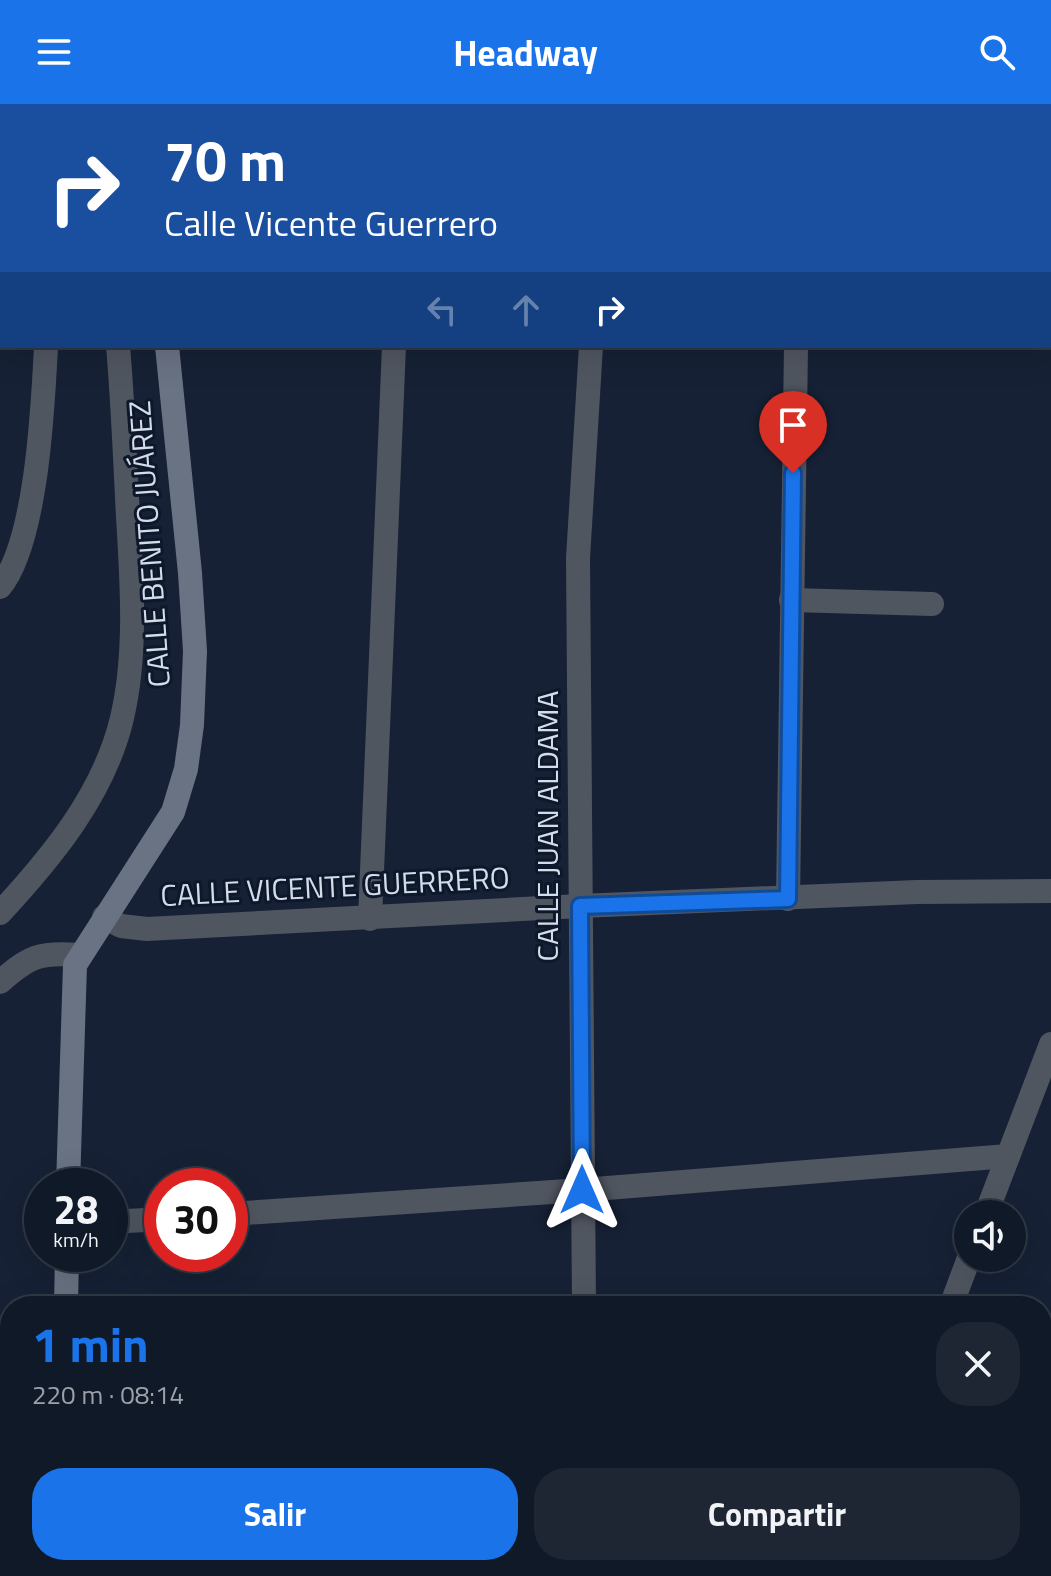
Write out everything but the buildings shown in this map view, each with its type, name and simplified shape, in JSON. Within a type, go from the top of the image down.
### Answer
[{"type":"street","points":[[0,587],[19,550],[27,515],[42,418],[46,348]]},
{"type":"street","points":[[0,913],[44,866],[77,819],[104,768],[122,719],[130,666],[132,578],[118,348]]},
{"type":"street","name":"CALLE BENITO JUÁREZ","points":[[68,1168],[73,977],[79,955],[173,812],[186,769],[192,725],[195,651],[190,573],[167,348]]},
{"type":"street","points":[[370,919],[394,348]]},
{"type":"street","name":"CALLE JUAN ALDAMA","points":[[584,1296],[578,558],[591,348]]},
{"type":"street","points":[[788,899],[796,348]]},
{"type":"street","points":[[791,600],[932,604]]},
{"type":"street","name":"CALLE VICENTE GUERRERO","points":[[104,917],[121,926],[147,929],[580,906],[917,892],[1051,891]]},
{"type":"street","points":[[0,982],[22,963],[42,954],[79,955]]},
{"type":"street","points":[[991,1200],[1051,1044]]},
{"type":"street","points":[[248,1213],[1008,1156]]},
{"type":"street","points":[[66,1296],[67,1272]]},
{"type":"street","points":[[955,1296],[964,1272]]},
{"type":"route","points":[[582,1190],[580,906],[788,899],[793,473]]}]
